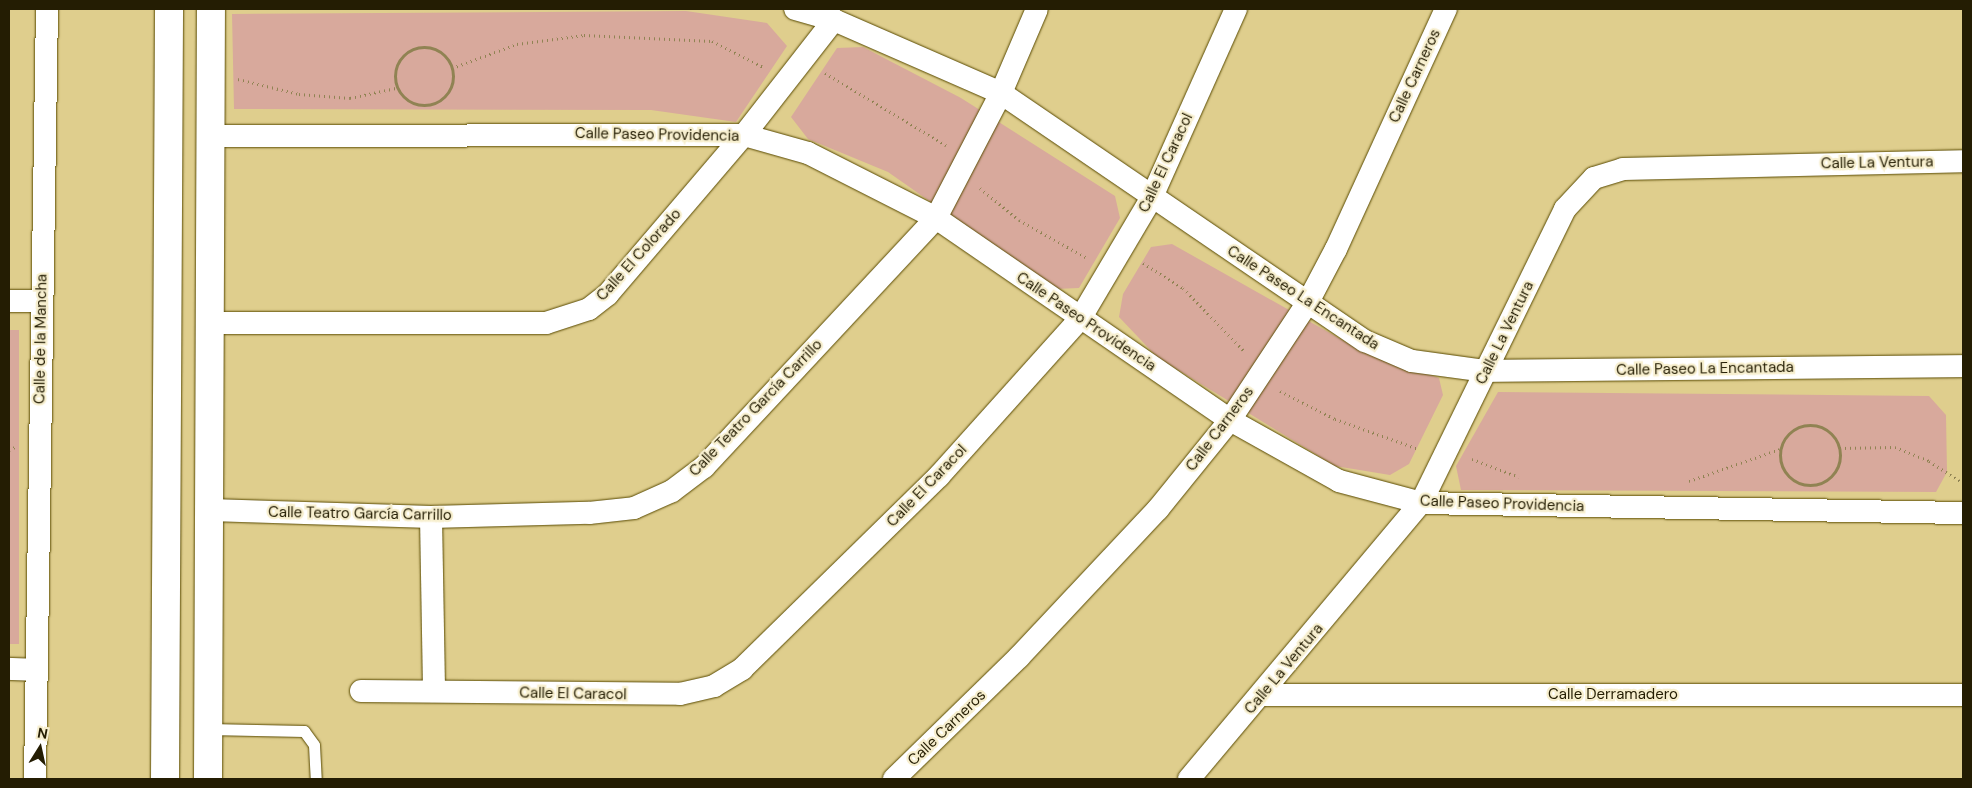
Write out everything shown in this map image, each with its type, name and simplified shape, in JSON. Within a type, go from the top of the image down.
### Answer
[{"type":"street","name":"Calle de la Mancha","points":[[35,779],[47,9]]},
{"type":"street","points":[[165,779],[170,9]]},
{"type":"street","points":[[208,779],[211,9]]},
{"type":"street","name":"Calle Paseo La Encantada","points":[[795,9],[834,20],[1001,93],[1151,198],[1387,352],[1431,364],[1486,371],[1963,366]]},
{"type":"street","name":"Calle Teatro García Carrillo","points":[[210,510],[431,517],[589,513],[634,508],[672,492],[704,467],[936,218],[1001,93],[1037,9]]},
{"type":"street","name":"Calle El Caracol","points":[[361,691],[638,696],[680,694],[714,686],[742,669],[939,476],[1080,319],[1151,198],[1236,9]]},
{"type":"street","name":"Calle Carneros","points":[[894,779],[1020,657],[1158,509],[1230,420],[1308,302],[1446,9]]},
{"type":"street","name":"Calle El Colorado","points":[[210,323],[546,323],[569,318],[608,294],[744,135],[834,20]]},
{"type":"street","name":"Calle Paseo Providencia","points":[[210,136],[744,135],[808,153],[936,218],[1080,319],[1230,420],[1338,481],[1421,503],[1963,513]]},
{"type":"street","name":"Calle La Ventura","points":[[1189,779],[1264,695],[1421,503],[1565,209],[1594,178],[1623,169],[1963,161]]},
{"type":"street","points":[[9,301],[42,301]]},
{"type":"street","points":[[431,517],[434,691]]},
{"type":"street","points":[[9,669],[36,670]]},
{"type":"street","name":"Calle Derramadero","points":[[1264,695],[1963,695]]},
{"type":"lane","points":[[208,729],[304,731],[314,745],[316,779]]},
{"type":"path","points":[[452,68],[517,44],[584,35],[712,41],[767,69],[784,84]]},
{"type":"path","points":[[210,72],[299,94],[350,98],[396,88],[419,105],[438,102],[451,87],[452,68],[433,48],[413,48],[398,60],[396,88]]},
{"type":"path","points":[[802,60],[966,161],[985,194],[1019,220],[1110,269]]},
{"type":"path","points":[[1121,249],[1183,288],[1260,376],[1334,419],[1444,458],[1478,460],[1529,482]]},
{"type":"path","points":[[1680,483],[1780,449],[1790,432],[1809,424],[1829,431],[1840,448],[1833,475],[1807,485],[1789,477],[1780,449]]},
{"type":"path","points":[[1840,448],[1895,447],[1930,461],[1963,483]]},
{"type":"shaded area","points":[[686,11],[767,23],[787,46],[736,122],[651,110],[234,109],[232,14]]},
{"type":"shaded area","points":[[863,47],[961,98],[1115,196],[1120,218],[1079,288],[1055,289],[888,172],[808,139],[791,117],[837,48]]},
{"type":"shaded area","points":[[1172,244],[1360,350],[1439,378],[1443,395],[1409,464],[1390,475],[1335,466],[1157,357],[1119,317],[1123,294],[1151,247]]},
{"type":"shaded area","points":[[9,330],[19,330],[19,644],[9,644]]},
{"type":"shaded area","points":[[1498,392],[1929,396],[1946,415],[1947,472],[1936,492],[1461,490],[1456,466]]}]
